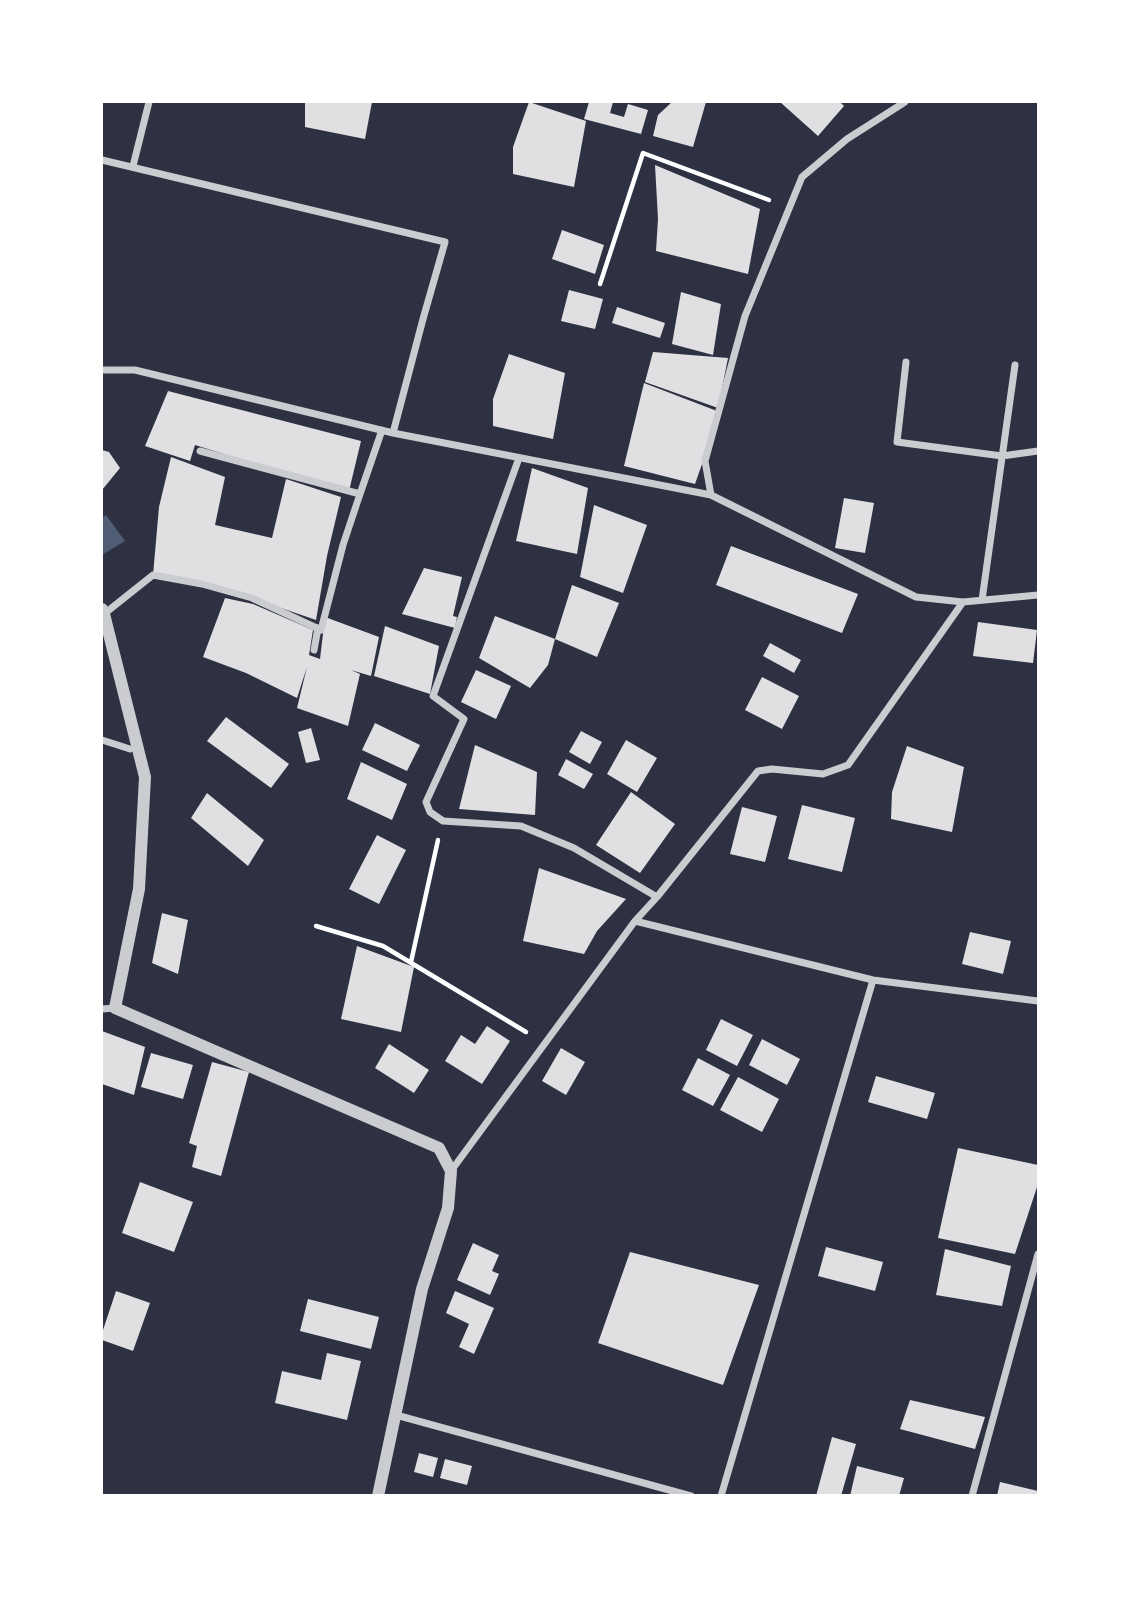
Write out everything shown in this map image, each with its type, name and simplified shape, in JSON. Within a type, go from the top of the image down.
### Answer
[{"type":"street","points":[[133,166],[149,102]]},
{"type":"street","points":[[711,495],[705,461],[745,316],[802,177],[847,139],[905,102]]},
{"type":"street","points":[[102,160],[445,242],[393,433]]},
{"type":"street","points":[[906,362],[897,442],[1002,456],[1038,451]]},
{"type":"street","points":[[982,600],[1015,365]]},
{"type":"street","points":[[102,370],[135,370],[393,433],[711,495],[916,597],[963,602],[1038,595]]},
{"type":"street","points":[[378,1496],[422,1289],[448,1209],[451,1171],[439,1147],[108,1008],[139,889],[145,777],[103,611],[153,575],[202,584],[252,598],[321,630],[344,545],[382,430]]},
{"type":"street","points":[[200,451],[360,494]]},
{"type":"street","points":[[519,458],[433,696],[464,719],[426,802],[430,812],[443,821],[522,826],[574,848],[657,897]]},
{"type":"street","points":[[451,1171],[635,920],[657,897],[758,771],[772,769],[823,774],[848,765],[963,602]]},
{"type":"street","points":[[314,650],[318,628]]},
{"type":"street","points":[[102,740],[130,749]]},
{"type":"street","points":[[635,920],[873,980],[1038,1001]]},
{"type":"street","points":[[721,1496],[873,980]]},
{"type":"street","points":[[972,1496],[1038,1254]]},
{"type":"street","points":[[396,1415],[691,1496]]},
{"type":"path","points":[[600,284],[643,153],[789,208]]},
{"type":"path","points":[[411,962],[443,821]]},
{"type":"path","points":[[316,926],[383,946],[545,1044]]},
{"type":"water","points":[[106,515],[125,541],[102,555],[102,518]]},
{"type":"building","points":[[305,102],[372,102],[365,139],[305,127]]},
{"type":"building","points":[[529,102],[586,121],[574,187],[513,174],[513,147]]},
{"type":"building","points":[[589,102],[613,102],[610,113],[624,117],[628,104],[648,110],[641,134],[584,119]]},
{"type":"building","points":[[672,102],[706,102],[693,147],[653,136],[658,115]]},
{"type":"building","points":[[780,102],[840,102],[844,106],[818,136]]},
{"type":"building","points":[[655,165],[760,209],[748,274],[656,251],[658,219]]},
{"type":"building","points":[[562,230],[604,245],[595,274],[552,259]]},
{"type":"building","points":[[569,290],[603,299],[595,329],[561,321]]},
{"type":"building","points":[[681,292],[721,304],[713,355],[672,344]]},
{"type":"building","points":[[617,307],[665,323],[660,338],[612,323]]},
{"type":"building","points":[[653,352],[728,358],[718,408],[645,382]]},
{"type":"building","points":[[509,354],[565,373],[553,439],[493,426],[493,399]]},
{"type":"building","points":[[644,383],[717,411],[695,484],[624,466]]},
{"type":"building","points":[[168,391],[361,441],[349,491],[195,445],[190,461],[145,446]]},
{"type":"building","points":[[102,450],[109,452],[120,468],[102,490]]},
{"type":"building","points":[[171,457],[225,477],[215,525],[272,538],[286,479],[341,497],[316,620],[252,598],[153,575],[159,507]]},
{"type":"building","points":[[532,468],[588,488],[577,554],[516,541]]},
{"type":"building","points":[[844,498],[874,503],[865,553],[835,548]]},
{"type":"building","points":[[594,505],[647,525],[623,593],[580,577]]},
{"type":"building","points":[[731,546],[858,594],[842,633],[716,585]]},
{"type":"building","points":[[424,568],[462,577],[453,616],[457,617],[455,628],[402,614]]},
{"type":"building","points":[[572,585],[619,603],[597,657],[555,639]]},
{"type":"building","points":[[225,598],[253,604],[313,630],[309,655],[320,659],[325,617],[379,637],[371,676],[351,670],[360,674],[348,726],[297,708],[307,667],[297,698],[246,673],[203,657]]},
{"type":"building","points":[[495,616],[555,639],[548,665],[530,688],[479,658]]},
{"type":"building","points":[[978,622],[1037,630],[1033,663],[973,656]]},
{"type":"building","points":[[385,626],[439,646],[430,694],[374,676]]},
{"type":"building","points":[[770,643],[801,660],[794,673],[763,656]]},
{"type":"building","points":[[476,670],[511,686],[496,719],[461,702]]},
{"type":"building","points":[[762,677],[799,696],[782,729],[745,710]]},
{"type":"building","points":[[226,717],[289,764],[271,788],[207,741]]},
{"type":"building","points":[[375,723],[420,745],[407,771],[362,750]]},
{"type":"building","points":[[311,728],[320,760],[306,763],[298,732]]},
{"type":"building","points":[[581,731],[602,742],[590,764],[569,752]]},
{"type":"building","points":[[626,740],[657,758],[637,792],[607,774]]},
{"type":"building","points":[[475,745],[537,772],[535,815],[459,809]]},
{"type":"building","points":[[907,746],[964,767],[952,832],[891,819],[892,792]]},
{"type":"building","points":[[566,759],[593,774],[584,789],[558,775]]},
{"type":"building","points":[[361,762],[407,784],[392,820],[347,799]]},
{"type":"building","points":[[631,792],[675,824],[640,873],[596,845]]},
{"type":"building","points":[[207,793],[264,840],[248,866],[191,818]]},
{"type":"building","points":[[802,805],[855,818],[842,872],[788,859]]},
{"type":"building","points":[[742,807],[777,816],[765,862],[730,854]]},
{"type":"building","points":[[377,835],[406,850],[379,904],[349,889]]},
{"type":"building","points":[[539,868],[626,899],[597,931],[584,954],[523,941]]},
{"type":"building","points":[[162,913],[188,920],[178,974],[152,963]]},
{"type":"building","points":[[970,932],[1011,941],[1003,974],[962,964]]},
{"type":"building","points":[[357,946],[414,967],[401,1032],[341,1019]]},
{"type":"building","points":[[721,1019],[753,1035],[737,1066],[706,1050]]},
{"type":"building","points":[[487,1026],[510,1041],[482,1084],[445,1061],[461,1035],[475,1044]]},
{"type":"building","points":[[102,1031],[145,1047],[134,1095],[102,1084]]},
{"type":"building","points":[[762,1039],[800,1059],[787,1085],[749,1065]]},
{"type":"building","points":[[389,1044],[429,1070],[414,1093],[375,1068]]},
{"type":"building","points":[[561,1048],[585,1062],[566,1095],[542,1081]]},
{"type":"building","points":[[151,1053],[193,1065],[183,1099],[141,1087]]},
{"type":"building","points":[[698,1058],[730,1075],[713,1106],[682,1090]]},
{"type":"building","points":[[212,1062],[249,1072],[221,1176],[192,1167],[197,1146],[189,1143]]},
{"type":"building","points":[[876,1076],[935,1093],[927,1119],[868,1102]]},
{"type":"building","points":[[738,1077],[779,1099],[762,1132],[720,1110]]},
{"type":"building","points":[[958,1148],[1038,1165],[1038,1184],[1015,1254],[938,1238]]},
{"type":"building","points":[[140,1182],[193,1202],[174,1252],[122,1233]]},
{"type":"building","points":[[473,1243],[499,1255],[492,1271],[499,1274],[490,1295],[457,1280]]},
{"type":"building","points":[[826,1247],[883,1262],[875,1291],[818,1276]]},
{"type":"building","points":[[945,1249],[1011,1266],[1002,1306],[936,1295]]},
{"type":"building","points":[[630,1252],[759,1285],[723,1385],[598,1343]]},
{"type":"building","points":[[116,1291],[150,1303],[133,1351],[102,1340]]},
{"type":"building","points":[[455,1291],[494,1308],[474,1354],[459,1347],[469,1324],[446,1313]]},
{"type":"building","points":[[308,1299],[379,1317],[371,1349],[300,1331]]},
{"type":"building","points":[[327,1353],[361,1361],[347,1420],[275,1403],[282,1371],[321,1380]]},
{"type":"building","points":[[910,1400],[985,1417],[975,1449],[900,1429]]},
{"type":"building","points":[[832,1437],[856,1444],[841,1496],[816,1496]]},
{"type":"building","points":[[419,1453],[438,1458],[433,1477],[414,1472]]},
{"type":"building","points":[[445,1459],[472,1466],[467,1485],[440,1478]]},
{"type":"building","points":[[857,1466],[904,1478],[899,1496],[850,1496]]},
{"type":"building","points":[[1000,1482],[1038,1491],[1038,1496],[997,1496]]}]
